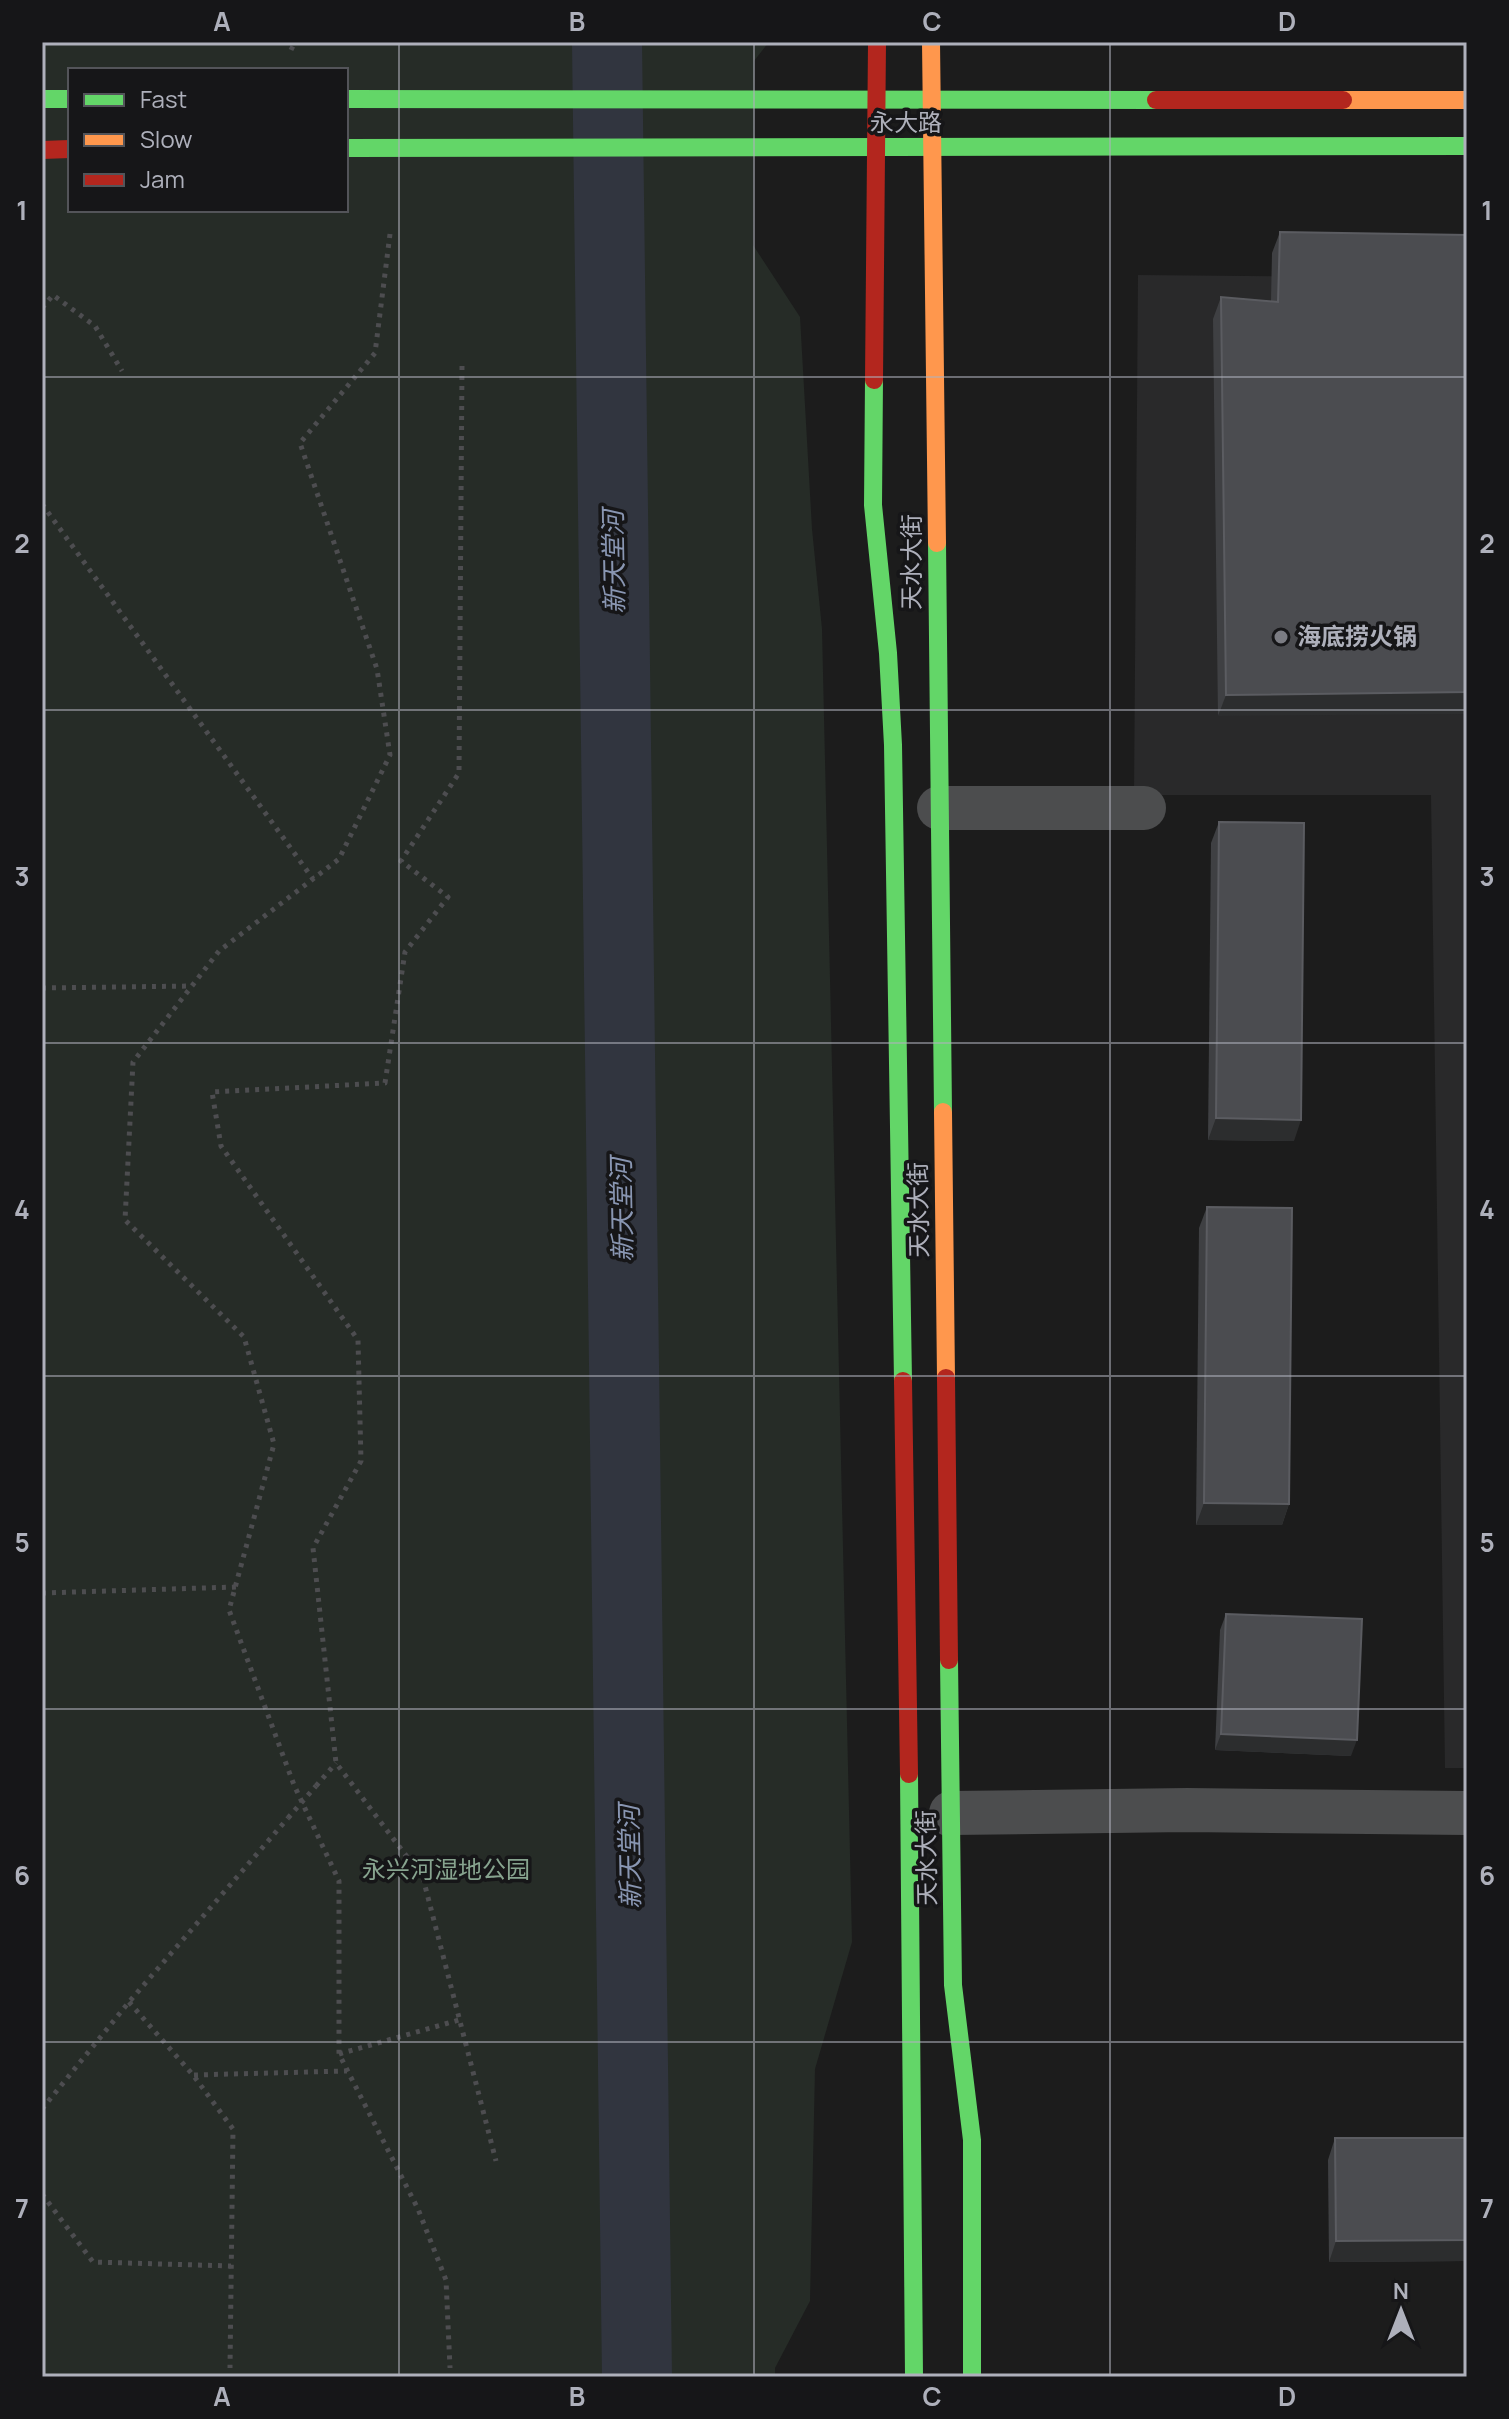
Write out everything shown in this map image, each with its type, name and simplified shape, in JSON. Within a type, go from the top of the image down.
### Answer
[{"type":"main road","name":"天水大街","points":[[877,42],[873,505],[888,653],[893,745],[912,1961],[914,2377]]},
{"type":"main road","name":"天水大街","points":[[931,42],[953,1985],[972,2140],[972,2377]]},
{"type":"main road","points":[[42,99],[68,99]]},
{"type":"main road","name":"永大路","points":[[348,99],[1467,100]]},
{"type":"main road","name":"永大路","points":[[348,148],[1467,146]]},
{"type":"main road","points":[[42,150],[68,149]]},
{"type":"street","points":[[939,808],[1144,808]]},
{"type":"street","points":[[951,1814],[1187,1810],[1467,1813]]},
{"type":"path","points":[[291,50],[295,42]]},
{"type":"path","points":[[390,234],[375,353],[300,443],[377,669],[390,755],[339,859],[219,951],[133,1062],[125,1220],[244,1337],[274,1444],[229,1610],[294,1785],[339,1881],[339,2054],[418,2209],[446,2280],[450,2368]]},
{"type":"path","points":[[42,308],[53,295],[95,326],[122,371]]},
{"type":"path","points":[[462,366],[459,773],[401,861],[448,897],[405,952],[385,1083],[212,1092],[221,1146],[358,1340],[361,1461],[313,1548],[336,1763],[423,1878],[496,2161]]},
{"type":"path","points":[[42,504],[313,879]]},
{"type":"path","points":[[42,988],[192,986]]},
{"type":"path","points":[[42,1593],[236,1587]]},
{"type":"path","points":[[42,2109],[129,2002],[336,1763]]},
{"type":"path","points":[[129,2002],[193,2075],[233,2129],[230,2368]]},
{"type":"path","points":[[339,2054],[459,2020]]},
{"type":"path","points":[[193,2075],[347,2071]]},
{"type":"path","points":[[42,2194],[93,2262],[231,2266]]},
{"type":"shaded area","points":[[1138,275],[1467,278],[1467,1768],[1445,1768],[1431,795],[1134,795]]},
{"type":"green space","name":"永兴河湿地公园","points":[[42,42],[769,42],[754,61],[753,245],[800,317],[812,529],[822,629],[852,1942],[815,2069],[810,2301],[775,2368],[775,2377],[42,2377]]},
{"type":"building","points":[[1280,232],[1467,235],[1467,692],[1226,695],[1221,297],[1278,302]]},
{"type":"building","points":[[1219,822],[1304,823],[1301,1120],[1216,1118]]},
{"type":"building","points":[[1207,1207],[1292,1208],[1289,1504],[1204,1503]]},
{"type":"building","points":[[1226,1614],[1362,1619],[1357,1740],[1221,1734]]},
{"type":"building","points":[[1335,2138],[1467,2138],[1467,2240],[1336,2241]]},
{"type":"waterway","name":"新天堂河","points":[[607,42],[637,2377]]},
{"type":"traffic: fast","points":[[42,99],[68,99]]},
{"type":"traffic: fast","points":[[348,99],[1156,100]]},
{"type":"traffic: fast","points":[[348,148],[1467,146]]},
{"type":"traffic: fast","points":[[874,380],[873,505],[888,653],[893,745],[903,1381]]},
{"type":"traffic: fast","points":[[937,543],[943,1112]]},
{"type":"traffic: fast","points":[[949,1660],[953,1985],[972,2140],[972,2377]]},
{"type":"traffic: fast","points":[[909,1774],[914,2377]]},
{"type":"traffic: slow","points":[[931,42],[937,543]]},
{"type":"traffic: slow","points":[[1343,100],[1467,100]]},
{"type":"traffic: slow","points":[[943,1112],[946,1378]]},
{"type":"traffic: jam","points":[[874,380],[877,42]]},
{"type":"traffic: jam","points":[[1156,100],[1343,100]]},
{"type":"traffic: jam","points":[[42,150],[68,149]]},
{"type":"traffic: jam","points":[[946,1378],[949,1660]]},
{"type":"traffic: jam","points":[[903,1381],[909,1774]]},
{"type":"place","name":"海底捞火锅","points":[[1281,637]]}]
